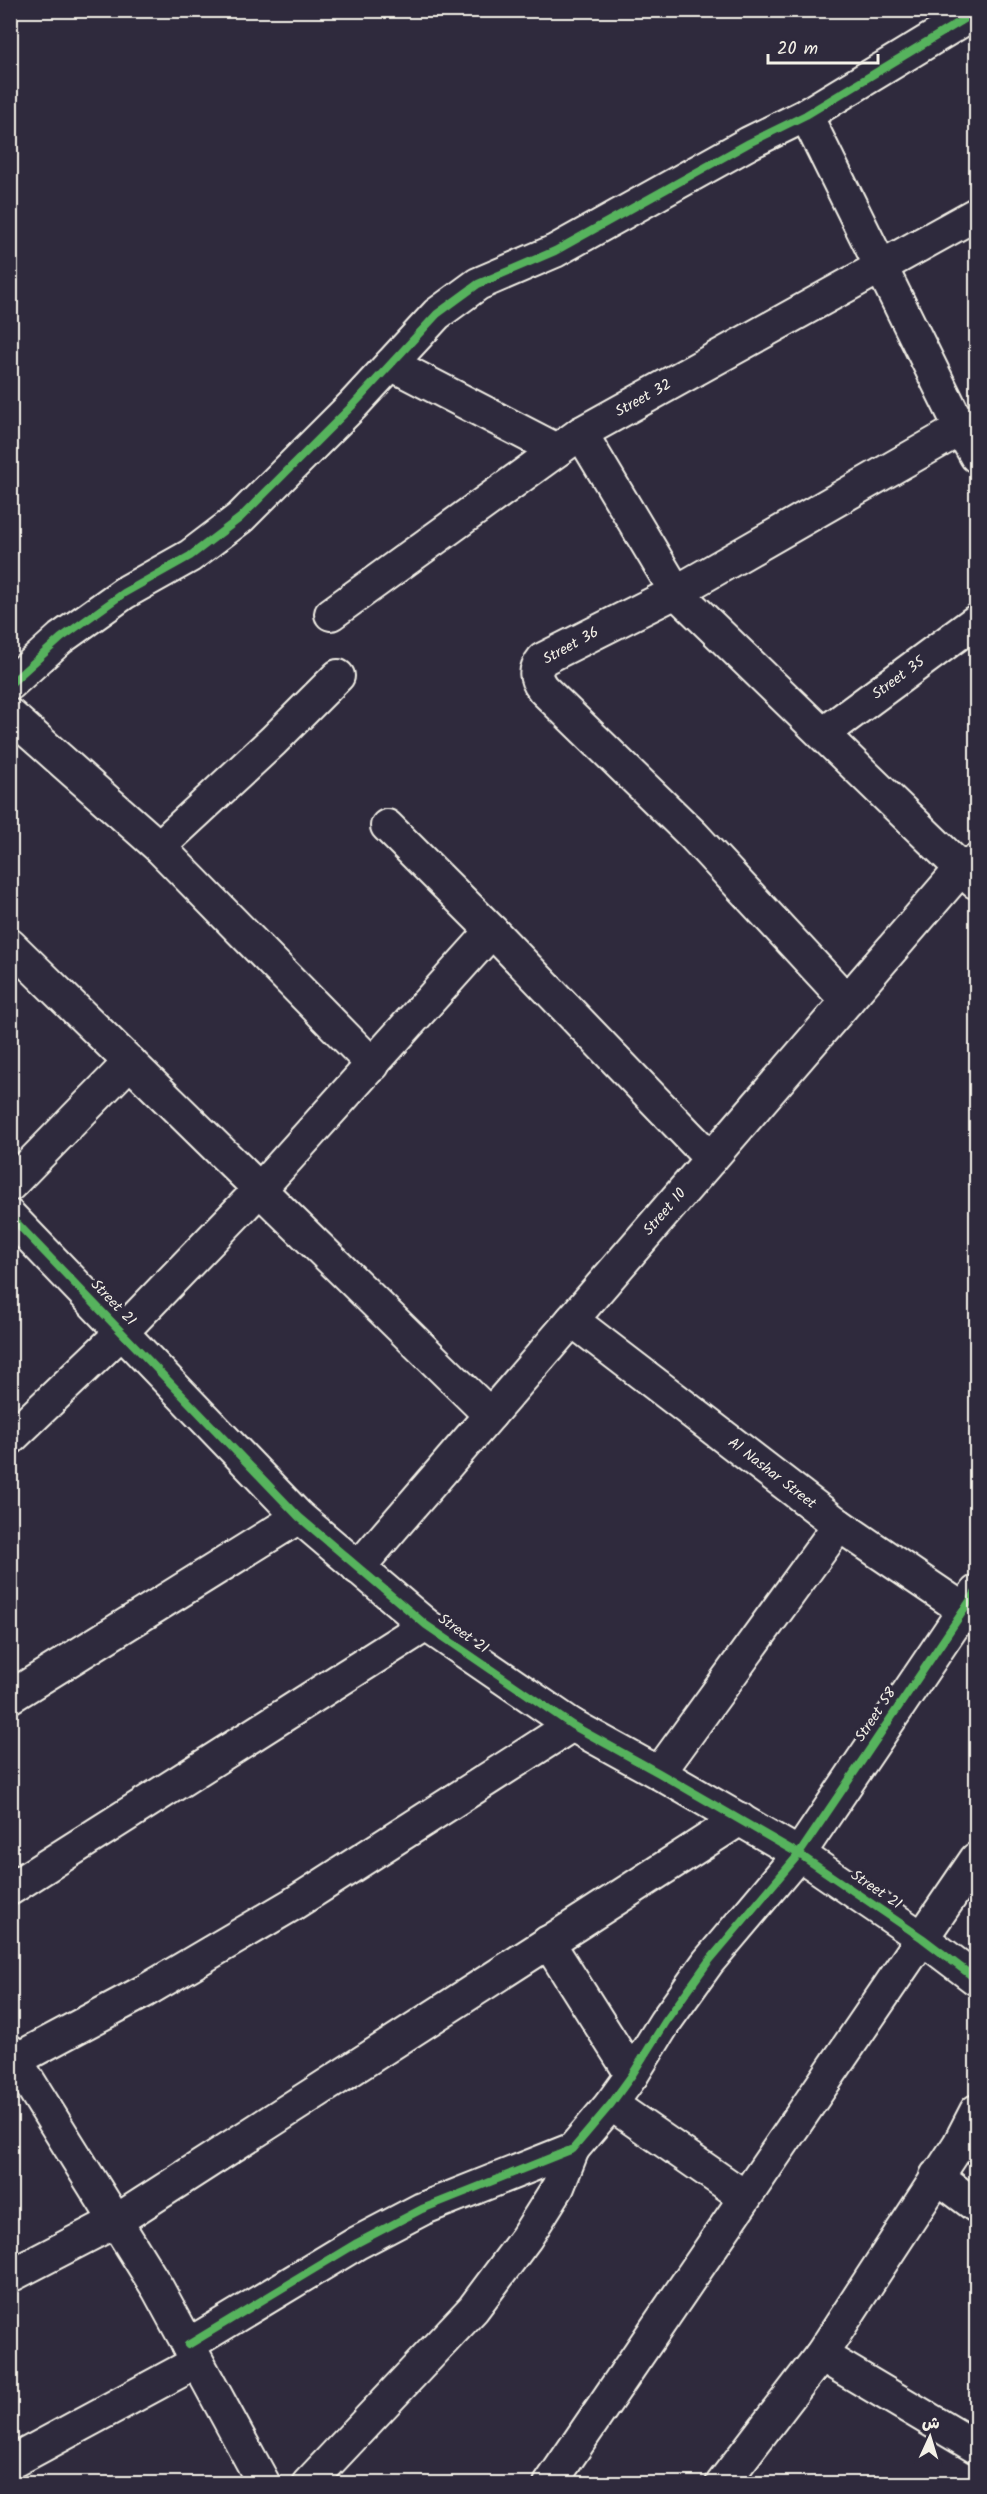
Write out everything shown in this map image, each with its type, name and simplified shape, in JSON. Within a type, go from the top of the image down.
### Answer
[{"type":"street","points":[[10,684],[61,638],[97,612],[124,593],[190,556],[220,535],[265,494],[437,314],[478,284],[555,251],[748,143],[806,115],[976,12]]},
{"type":"street","points":[[806,115],[883,268],[969,424],[976,456]]},
{"type":"street","name":"Street 32","points":[[331,614],[569,441],[883,268],[976,214]]},
{"type":"street","points":[[391,364],[569,441],[676,592],[760,676],[971,871]]},
{"type":"street","name":"Street 36","points":[[847,1001],[693,835],[536,680],[536,668],[543,659],[676,592],[969,424]]},
{"type":"street","name":"Street 35","points":[[823,734],[976,621]]},
{"type":"street","points":[[159,847],[273,741],[338,675]]},
{"type":"street","points":[[10,715],[159,847],[373,1065]]},
{"type":"street","points":[[387,826],[492,931],[711,1159]]},
{"type":"street","name":"Street 10","points":[[358,1568],[847,1001],[971,871]]},
{"type":"street","points":[[10,1439],[122,1332],[261,1189],[492,931]]},
{"type":"street","points":[[10,945],[490,1415]]},
{"type":"street","points":[[10,1185],[130,1062]]},
{"type":"street","name":"Street 21","points":[[10,1216],[299,1517],[426,1625],[572,1725],[799,1854],[922,1938],[976,1979]]},
{"type":"street","name":"Al Nashar Street","points":[[572,1320],[839,1525],[972,1606]]},
{"type":"street","points":[[10,1697],[299,1517]]},
{"type":"street","points":[[659,1773],[839,1525]]},
{"type":"street","name":"Street 58","points":[[573,2149],[632,2075],[665,2022],[708,1962],[799,1854],[972,1606]]},
{"type":"street","points":[[10,1889],[426,1625]]},
{"type":"street","points":[[264,2484],[158,2289],[12,2058],[145,1991],[293,1904],[572,1725]]},
{"type":"street","points":[[10,2276],[116,2222],[740,1819]]},
{"type":"street","points":[[550,2484],[976,1859]]},
{"type":"street","points":[[548,1942],[632,2075]]},
{"type":"street","points":[[611,2104],[745,2197]]},
{"type":"street","points":[[722,2484],[821,2355],[959,2144],[976,2111]]},
{"type":"street","points":[[10,2463],[193,2354],[357,2243],[422,2209],[573,2149]]},
{"type":"street","points":[[308,2484],[473,2309],[526,2238],[558,2187],[573,2149]]},
{"type":"street","points":[[936,2176],[976,2206]]},
{"type":"street","points":[[821,2355],[976,2447]]},
{"type":"cycle path","points":[[10,684],[61,638],[124,593],[190,556],[240,518],[353,405],[437,314],[478,284],[555,251],[749,143],[806,115],[976,12]]},
{"type":"cycle path","points":[[10,1216],[299,1517],[426,1625],[572,1725],[799,1854],[922,1938],[976,1979]]},
{"type":"cycle path","points":[[188,2345],[357,2243],[422,2209],[573,2149],[632,2075],[665,2022],[708,1962],[799,1854],[976,1592]]}]
